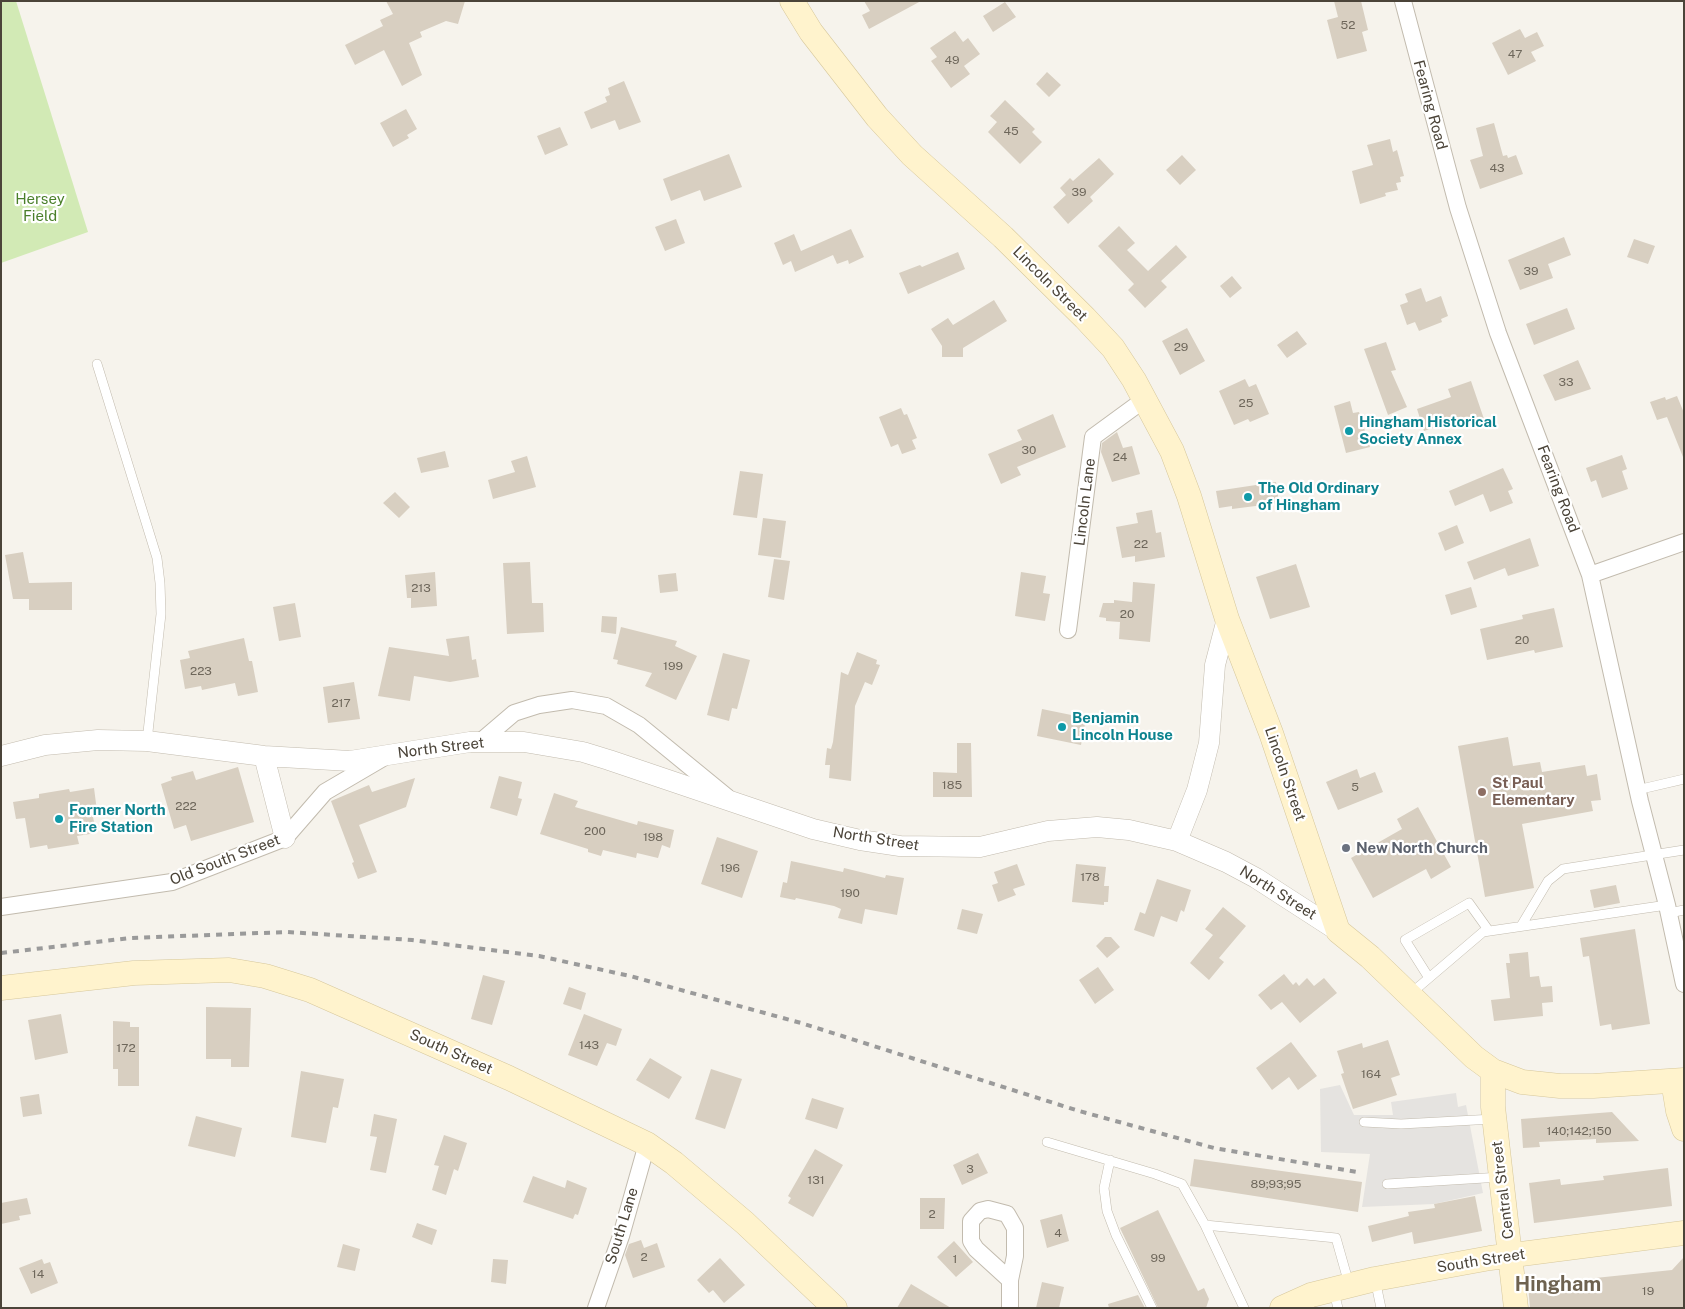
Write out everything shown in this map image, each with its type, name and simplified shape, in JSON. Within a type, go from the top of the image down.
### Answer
[{"type":"main road","name":"Lincoln Street","points":[[792,1],[811,32],[878,117],[912,155],[1003,237],[1085,318],[1113,348],[1145,399],[1172,451],[1189,496],[1227,619],[1271,733],[1338,930]]},
{"type":"main road","name":"North Street","points":[[1338,930],[1370,957],[1474,1057],[1493,1071],[1522,1082],[1560,1086],[1678,1080]]},
{"type":"main road","name":"South Street","points":[[1,988],[134,973],[229,970],[265,976],[310,990],[510,1078],[646,1144],[674,1163],[745,1223],[835,1308]]},
{"type":"main road","name":"Central Street","points":[[1493,1071],[1494,1119],[1516,1308]]},
{"type":"main road","points":[[1678,1080],[1678,1111],[1684,1129]]},
{"type":"main road","name":"South Street","points":[[1282,1308],[1340,1294],[1375,1279],[1510,1257],[1684,1233]]},
{"type":"street","name":"Fearing Road","points":[[1403,1],[1458,208],[1498,334],[1590,575],[1637,790],[1655,856],[1673,909],[1684,984]]},
{"type":"street","name":"Lincoln Lane","points":[[1068,630],[1093,436],[1145,399]]},
{"type":"street","points":[[1590,575],[1684,542]]},
{"type":"street","points":[[1177,841],[1197,790],[1209,743],[1215,665],[1227,619]]},
{"type":"street","points":[[480,742],[514,713],[538,705],[572,700],[606,706],[639,726],[730,800]]},
{"type":"street","name":"North Street","points":[[1,756],[70,741],[147,741],[264,756],[350,760],[480,742],[524,742],[583,752],[813,829],[860,840],[900,846],[980,848],[1048,831],[1097,828],[1129,830],[1177,841],[1210,854],[1256,878],[1338,930]]},
{"type":"street","name":"Old South Street","points":[[1,907],[172,882],[285,838],[325,792],[389,754]]},
{"type":"street","points":[[264,756],[285,838]]},
{"type":"street","name":"South Lane","points":[[596,1308],[621,1236],[646,1144]]},
{"type":"street","points":[[1010,1280],[1010,1308]]},
{"type":"lane","points":[[97,364],[154,548],[160,583],[161,614],[147,741]]},
{"type":"lane","points":[[1637,790],[1684,779]]},
{"type":"lane","points":[[1521,926],[1548,881],[1563,869],[1684,850]]},
{"type":"lane","points":[[1429,978],[1405,940],[1469,903],[1489,931]]},
{"type":"lane","points":[[1409,995],[1484,932],[1673,909]]},
{"type":"lane","points":[[1364,1122],[1401,1124],[1494,1119]]},
{"type":"lane","points":[[1047,1142],[1110,1160],[1182,1184],[1205,1225],[1244,1308]]},
{"type":"lane","points":[[1110,1160],[1104,1188],[1107,1210],[1116,1235],[1152,1308]]},
{"type":"lane","points":[[1387,1184],[1501,1177]]},
{"type":"lane","points":[[1205,1225],[1336,1238],[1340,1294]]},
{"type":"lane","points":[[1375,1279],[1381,1308]]},
{"type":"green space","name":"Hersey Field","points":[[1,1],[16,1],[88,232],[1,263]]},
{"type":"shaded area","points":[[1340,1085],[1354,1115],[1393,1115],[1391,1102],[1456,1093],[1458,1107],[1466,1105],[1483,1193],[1434,1204],[1362,1207],[1370,1154],[1321,1152],[1320,1089]]},
{"type":"building","points":[[386,1],[465,1],[458,24],[446,21],[420,32],[422,37],[409,43],[422,75],[402,86],[384,50],[355,65],[345,45],[383,26],[380,20],[393,14]]},
{"type":"building","points":[[864,1],[921,1],[869,29],[862,15],[870,11]]},
{"type":"building","points":[[1334,1],[1361,1],[1368,30],[1362,32],[1367,51],[1337,59],[1327,20],[1338,17]]},
{"type":"building","points":[[1005,2],[1016,17],[993,32],[983,16]]},
{"type":"building","points":[[1520,29],[1525,38],[1537,32],[1544,46],[1531,52],[1536,61],[1508,75],[1492,43]]},
{"type":"building","points":[[955,31],[963,42],[968,38],[980,54],[964,66],[970,74],[951,88],[931,61],[937,57],[930,48]]},
{"type":"building","points":[[1047,72],[1061,85],[1049,97],[1036,84]]},
{"type":"building","points":[[624,81],[641,122],[619,130],[615,120],[591,129],[584,112],[607,102],[605,97],[610,95],[608,88]]},
{"type":"building","points":[[1005,100],[1035,129],[1032,132],[1042,142],[1020,164],[988,132],[997,122],[990,116]]},
{"type":"building","points":[[406,109],[417,129],[407,135],[409,138],[393,147],[380,123]]},
{"type":"building","points":[[1494,123],[1503,156],[1507,155],[1508,158],[1516,155],[1523,174],[1480,189],[1470,160],[1483,156],[1476,128]]},
{"type":"building","points":[[560,127],[568,145],[545,155],[537,136]]},
{"type":"building","points":[[1390,139],[1393,152],[1397,150],[1404,176],[1400,177],[1401,182],[1396,183],[1398,190],[1385,193],[1386,196],[1360,204],[1352,171],[1373,165],[1367,145]]},
{"type":"building","points":[[729,154],[742,187],[704,201],[700,190],[671,201],[663,179]]},
{"type":"building","points":[[1182,155],[1196,170],[1180,185],[1166,170]]},
{"type":"building","points":[[1099,158],[1114,174],[1090,197],[1093,201],[1068,224],[1053,207],[1066,195],[1060,188],[1070,178],[1073,181]]},
{"type":"building","points":[[676,219],[685,243],[665,251],[655,227]]},
{"type":"building","points":[[1119,226],[1135,243],[1127,250],[1148,271],[1176,245],[1187,257],[1161,281],[1167,287],[1145,308],[1128,290],[1134,284],[1098,246]]},
{"type":"building","points":[[851,229],[864,257],[849,264],[848,260],[837,264],[833,255],[795,272],[791,261],[783,265],[774,243],[794,234],[801,251]]},
{"type":"building","points":[[1564,237],[1571,255],[1548,264],[1553,278],[1520,290],[1508,260]]},
{"type":"building","points":[[1634,239],[1655,246],[1648,264],[1627,257]]},
{"type":"building","points":[[958,252],[965,269],[908,294],[899,273],[920,265],[922,267]]},
{"type":"building","points":[[1232,276],[1242,288],[1230,298],[1220,286]]},
{"type":"building","points":[[1421,288],[1426,302],[1441,296],[1448,316],[1441,319],[1442,322],[1419,331],[1415,322],[1407,325],[1400,305],[1408,302],[1405,294]]},
{"type":"building","points":[[994,300],[1007,321],[963,348],[963,357],[942,357],[942,346],[931,329],[948,318],[953,325]]},
{"type":"building","points":[[1567,308],[1575,329],[1534,345],[1526,324]]},
{"type":"building","points":[[1187,328],[1205,361],[1180,375],[1162,341]]},
{"type":"building","points":[[1297,331],[1307,344],[1287,358],[1277,345]]},
{"type":"building","points":[[1386,342],[1396,370],[1391,371],[1407,407],[1388,415],[1364,349]]},
{"type":"building","points":[[1578,360],[1591,389],[1555,401],[1543,375]]},
{"type":"building","points":[[1245,379],[1249,387],[1256,384],[1269,414],[1250,422],[1248,419],[1234,425],[1219,391]]},
{"type":"building","points":[[1471,381],[1484,419],[1459,427],[1457,420],[1424,431],[1417,409],[1451,397],[1448,389]]},
{"type":"building","points":[[1677,396],[1684,413],[1683,457],[1667,417],[1657,420],[1650,402],[1665,397],[1666,400]]},
{"type":"building","name":"Hingham Historical Society Annex","points":[[1350,401],[1353,413],[1359,412],[1370,447],[1346,453],[1334,406]]},
{"type":"building","points":[[901,408],[904,415],[907,414],[917,438],[912,440],[916,449],[902,454],[898,444],[891,447],[879,417]]},
{"type":"building","points":[[1053,414],[1066,447],[1017,467],[1021,475],[1001,484],[988,454],[1022,440],[1017,430]]},
{"type":"building","points":[[1117,432],[1123,448],[1132,446],[1140,474],[1112,482],[1101,452],[1102,443]]},
{"type":"building","points":[[445,451],[449,467],[421,473],[417,458]]},
{"type":"building","points":[[1622,455],[1627,469],[1622,471],[1628,489],[1602,498],[1596,480],[1591,482],[1586,468]]},
{"type":"building","points":[[527,456],[536,487],[493,499],[488,480],[515,472],[511,461]]},
{"type":"building","points":[[1503,468],[1513,489],[1508,491],[1513,503],[1490,512],[1483,494],[1455,506],[1449,491]]},
{"type":"building","points":[[740,471],[763,474],[757,518],[733,515]]},
{"type":"building","name":"The Old Ordinary of Hingham","points":[[1276,482],[1279,503],[1232,509],[1232,506],[1219,508],[1216,491]]},
{"type":"building","points":[[395,492],[410,507],[399,518],[383,503]]},
{"type":"building","points":[[1152,510],[1156,533],[1161,532],[1165,557],[1135,562],[1135,556],[1122,558],[1116,527],[1138,523],[1136,513]]},
{"type":"building","points":[[763,518],[786,521],[781,558],[758,555]]},
{"type":"building","points":[[1457,525],[1464,543],[1445,551],[1438,533]]},
{"type":"building","points":[[1530,538],[1539,566],[1508,576],[1505,568],[1474,580],[1467,562]]},
{"type":"building","points":[[23,552],[29,583],[72,582],[72,610],[29,610],[29,599],[13,599],[5,555]]},
{"type":"building","points":[[774,559],[790,561],[784,600],[768,597]]},
{"type":"building","points":[[530,562],[532,603],[543,603],[544,632],[507,634],[503,563]]},
{"type":"building","points":[[1296,564],[1310,607],[1270,619],[1256,577]]},
{"type":"building","points":[[435,572],[437,606],[411,608],[411,598],[407,598],[405,575]]},
{"type":"building","points":[[1021,572],[1046,576],[1043,593],[1050,594],[1045,621],[1015,616]]},
{"type":"building","points":[[676,573],[678,591],[660,593],[658,575]]},
{"type":"building","points":[[1133,582],[1155,584],[1150,642],[1119,639],[1120,622],[1106,621],[1106,618],[1099,617],[1103,603],[1114,603],[1114,600],[1132,602]]},
{"type":"building","points":[[1471,587],[1477,607],[1451,615],[1445,595]]},
{"type":"building","points":[[295,603],[301,637],[279,641],[273,607]]},
{"type":"building","points":[[1554,608],[1563,647],[1535,653],[1534,650],[1487,660],[1480,629],[1523,619],[1522,615]]},
{"type":"building","points":[[602,616],[617,617],[616,634],[601,632]]},
{"type":"building","points":[[621,627],[677,641],[675,646],[697,656],[676,700],[645,686],[652,673],[617,664],[618,660],[613,659]]},
{"type":"building","points":[[469,636],[472,660],[476,659],[479,677],[450,682],[414,676],[410,701],[378,696],[389,647],[449,656],[446,639]]},
{"type":"building","points":[[244,638],[249,661],[252,661],[258,692],[238,696],[235,683],[202,690],[201,686],[185,689],[180,660],[190,658],[188,651]]},
{"type":"building","points":[[857,652],[877,660],[876,664],[880,665],[872,685],[865,682],[855,706],[851,781],[829,778],[830,765],[825,765],[827,748],[831,749],[833,742],[841,672],[848,675]]},
{"type":"building","points":[[723,653],[750,660],[737,709],[732,708],[729,721],[707,715]]},
{"type":"building","points":[[354,682],[360,719],[328,723],[323,687]]},
{"type":"building","name":"Benjamin Lincoln House","points":[[1042,709],[1086,718],[1081,745],[1037,736]]},
{"type":"building","points":[[1508,737],[1513,766],[1540,762],[1542,772],[1585,765],[1587,776],[1597,774],[1601,800],[1591,801],[1593,811],[1522,824],[1534,888],[1485,897],[1458,746]]},
{"type":"building","points":[[957,743],[971,743],[972,797],[933,797],[933,772],[957,773]]},
{"type":"building","points":[[238,767],[254,822],[191,841],[186,825],[174,829],[161,784],[172,780],[171,777],[193,771],[196,780]]},
{"type":"building","points":[[1357,769],[1360,778],[1375,772],[1383,792],[1338,810],[1326,782]]},
{"type":"building","points":[[499,776],[522,782],[518,798],[522,799],[517,816],[490,808]]},
{"type":"building","points":[[415,778],[406,807],[359,825],[377,872],[358,879],[352,863],[354,862],[331,801],[369,785],[372,792]]},
{"type":"building","name":"Former North Fire Station","points":[[94,788],[97,811],[92,811],[96,833],[77,836],[79,844],[48,849],[47,845],[30,848],[25,818],[16,819],[13,802],[39,798],[39,794],[69,789],[70,792]]},
{"type":"building","points":[[554,793],[578,801],[575,807],[637,825],[638,821],[674,830],[670,848],[662,845],[658,858],[637,853],[636,858],[603,850],[601,856],[588,852],[588,849],[540,834]]},
{"type":"building","points":[[1418,807],[1451,867],[1431,879],[1426,869],[1373,898],[1351,858],[1402,829],[1397,819]]},
{"type":"building","points":[[717,837],[758,851],[742,898],[701,884]]},
{"type":"building","points":[[791,861],[843,872],[844,868],[885,878],[886,875],[904,878],[897,915],[865,909],[862,924],[838,918],[841,909],[834,906],[796,898],[795,900],[780,897],[783,882],[787,883]]},
{"type":"building","points":[[1017,864],[1025,885],[1013,889],[1016,895],[998,902],[992,885],[998,883],[994,872]]},
{"type":"building","points":[[1076,864],[1106,867],[1104,886],[1109,886],[1108,902],[1104,902],[1104,905],[1072,902]]},
{"type":"building","points":[[1157,879],[1191,890],[1184,912],[1181,910],[1177,922],[1161,916],[1154,937],[1134,930],[1140,912],[1145,914]]},
{"type":"building","points":[[1616,885],[1620,903],[1594,908],[1590,890]]},
{"type":"building","points":[[1223,907],[1246,926],[1219,958],[1224,962],[1209,980],[1190,963],[1213,935],[1205,929]]},
{"type":"building","points":[[962,909],[983,914],[977,934],[957,929]]},
{"type":"building","points":[[1635,929],[1650,1024],[1612,1030],[1611,1024],[1600,1026],[1589,956],[1583,957],[1580,938]]},
{"type":"building","points":[[1105,937],[1111,937],[1120,947],[1107,958],[1096,946]]},
{"type":"building","points":[[1528,952],[1530,977],[1539,976],[1541,987],[1552,986],[1553,1002],[1542,1003],[1543,1016],[1494,1021],[1491,1000],[1510,998],[1506,963],[1510,963],[1509,954]]},
{"type":"building","points":[[1098,967],[1114,990],[1095,1004],[1079,980]]},
{"type":"building","points":[[1284,974],[1293,985],[1296,982],[1299,986],[1307,978],[1314,986],[1324,978],[1337,993],[1300,1023],[1282,1002],[1271,1010],[1258,995]]},
{"type":"building","points":[[483,975],[505,981],[492,1025],[471,1019]]},
{"type":"building","points":[[569,987],[586,993],[581,1010],[563,1004]]},
{"type":"building","points":[[206,1007],[251,1008],[249,1067],[231,1067],[231,1059],[206,1059]]},
{"type":"building","points":[[61,1014],[68,1053],[35,1060],[28,1020]]},
{"type":"building","points":[[584,1014],[622,1029],[616,1046],[607,1043],[597,1066],[568,1055]]},
{"type":"building","points":[[113,1021],[130,1022],[130,1027],[139,1027],[139,1086],[118,1086],[118,1069],[113,1069]]},
{"type":"building","points":[[1388,1040],[1400,1075],[1391,1078],[1397,1095],[1353,1109],[1341,1074],[1344,1073],[1337,1051],[1362,1043],[1363,1048]]},
{"type":"building","points":[[1291,1042],[1317,1076],[1298,1090],[1289,1077],[1272,1090],[1256,1068]]},
{"type":"building","points":[[650,1058],[682,1077],[669,1099],[636,1080]]},
{"type":"building","points":[[711,1069],[742,1079],[725,1129],[695,1119]]},
{"type":"building","points":[[301,1071],[344,1079],[338,1108],[333,1107],[326,1143],[291,1137]]},
{"type":"building","points":[[39,1094],[42,1114],[23,1117],[20,1097]]},
{"type":"building","points":[[812,1098],[844,1108],[837,1129],[805,1119]]},
{"type":"building","points":[[1612,1112],[1639,1141],[1596,1143],[1596,1139],[1539,1142],[1540,1147],[1523,1148],[1521,1119]]},
{"type":"building","points":[[374,1114],[397,1119],[386,1173],[370,1170],[377,1137],[370,1136]]},
{"type":"building","points":[[196,1116],[242,1128],[235,1157],[188,1146]]},
{"type":"building","points":[[444,1135],[467,1143],[458,1171],[454,1169],[446,1195],[432,1190],[439,1166],[434,1165]]},
{"type":"building","points":[[815,1149],[843,1165],[813,1217],[788,1203],[791,1198],[788,1196]]},
{"type":"building","points":[[978,1153],[988,1173],[962,1185],[953,1165]]},
{"type":"building","points":[[1194,1159],[1362,1182],[1358,1212],[1190,1186]]},
{"type":"building","points":[[1668,1168],[1672,1206],[1534,1223],[1529,1183],[1560,1179],[1561,1185],[1604,1180],[1603,1176]]},
{"type":"building","points":[[533,1176],[565,1188],[567,1180],[587,1188],[578,1215],[575,1214],[573,1219],[523,1202]]},
{"type":"building","points":[[1475,1196],[1482,1231],[1414,1244],[1412,1232],[1372,1242],[1368,1226],[1409,1216],[1408,1212],[1435,1208],[1434,1204]]},
{"type":"building","points":[[27,1198],[31,1214],[19,1216],[20,1220],[1,1224],[1,1203]]},
{"type":"building","points":[[920,1198],[945,1198],[944,1229],[920,1229]]},
{"type":"building","points":[[1158,1210],[1198,1291],[1204,1288],[1209,1299],[1206,1308],[1158,1308],[1120,1228]]},
{"type":"building","points":[[1062,1214],[1069,1241],[1047,1248],[1040,1220]]},
{"type":"building","points":[[417,1223],[437,1230],[432,1245],[412,1237]]},
{"type":"building","points":[[641,1240],[644,1248],[657,1243],[665,1267],[633,1278],[625,1255],[629,1244]]},
{"type":"building","points":[[954,1241],[973,1262],[956,1277],[937,1257]]},
{"type":"building","points":[[343,1244],[360,1249],[355,1271],[337,1267]]},
{"type":"building","points":[[1684,1257],[1684,1308],[1530,1308],[1528,1285],[1672,1270]]},
{"type":"building","points":[[720,1258],[745,1285],[724,1303],[713,1290],[709,1293],[697,1280]]},
{"type":"building","points":[[42,1259],[44,1264],[50,1262],[58,1283],[31,1294],[19,1268]]},
{"type":"building","points":[[493,1259],[508,1260],[506,1284],[491,1282]]},
{"type":"building","points":[[1042,1282],[1064,1287],[1059,1308],[1036,1308]]},
{"type":"building","points":[[911,1284],[951,1308],[897,1308]]},
{"type":"building","points":[[1138,1295],[1145,1308],[1109,1308],[1108,1304]]},
{"type":"railway","points":[[1,953],[130,938],[287,932],[412,940],[539,956],[630,976],[801,1023],[1079,1111],[1214,1148],[1357,1172]]},
{"type":"place","name":"Hingham Historical Society Annex","points":[[1349,431]]},
{"type":"place","name":"The Old Ordinary of Hingham","points":[[1248,497]]},
{"type":"place","name":"Benjamin Lincoln House","points":[[1062,727]]},
{"type":"place","name":"St Paul Elementary","points":[[1482,792]]},
{"type":"place","name":"Former North Fire Station","points":[[59,819]]},
{"type":"place","name":"New North Church","points":[[1346,848]]},
{"type":"district","name":"Hingham","points":[[1558,1285]]}]
